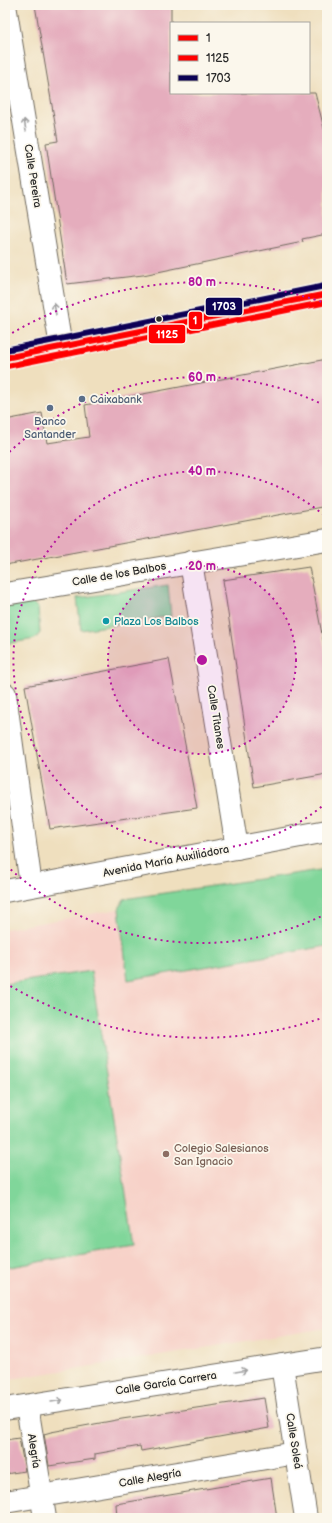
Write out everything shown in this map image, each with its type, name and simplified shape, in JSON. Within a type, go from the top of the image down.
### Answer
[{"type":"main road","points":[[5,358],[327,294]]},
{"type":"street","name":"Calle Pereira","points":[[5,5],[61,347]]},
{"type":"street","name":"Calle de los Balbos","points":[[5,594],[327,540]]},
{"type":"street","name":"Calle Titanes","points":[[191,562],[237,848]]},
{"type":"street","points":[[5,694],[31,886]]},
{"type":"street","name":"Avenida María Auxiliadora","points":[[5,891],[327,831]]},
{"type":"street","name":"Calle García Carrera","points":[[5,1409],[327,1358]]},
{"type":"street","name":"Calle Soleá","points":[[282,1365],[306,1518]]},
{"type":"street","name":"Alegría","points":[[27,1406],[45,1518]]},
{"type":"street","name":"Calle Alegría","points":[[5,1502],[296,1453]]},
{"type":"shaded area","name":"Colegio Salesianos San Ignacio","points":[[119,909],[128,980],[327,946],[327,1328],[5,1380],[5,929]]},
{"type":"green space","points":[[168,585],[171,616],[81,630],[77,598]]},
{"type":"green space","points":[[32,602],[38,608],[40,633],[35,639],[5,644],[5,607]]},
{"type":"green space","points":[[327,869],[327,946],[128,980],[119,909],[124,899]]},
{"type":"green space","points":[[91,971],[134,1245],[5,1268],[5,984]]},
{"type":"building","points":[[35,5],[171,5],[170,94],[315,93],[327,140],[327,234],[302,239],[303,242],[143,275],[67,284],[46,143],[58,141]]},
{"type":"building","points":[[327,359],[327,506],[5,565],[5,420],[42,413],[47,443],[89,437],[85,405]]},
{"type":"building","points":[[309,567],[327,660],[327,774],[254,787],[223,580]]},
{"type":"building","points":[[169,659],[197,808],[50,829],[25,686]]},
{"type":"building","points":[[264,1398],[269,1428],[141,1451],[140,1446],[95,1454],[95,1459],[49,1466],[44,1434],[122,1419]]},
{"type":"building","points":[[19,1438],[25,1471],[5,1474],[5,1440]]},
{"type":"building","points":[[271,1478],[277,1518],[117,1518],[116,1504]]},
{"type":"transit line","name":"1703","points":[[5,350],[325,286]]},
{"type":"transit line","name":"1","points":[[5,358],[327,294]]},
{"type":"transit line","name":"1125","points":[[7,366],[327,302]]},
{"type":"place","name":"Caixabank","points":[[82,399]]},
{"type":"place","name":"Banco Santander","points":[[50,408]]},
{"type":"place","name":"Plaza Los Balbos","points":[[106,621]]},
{"type":"place","name":"Colegio Salesianos San Ignacio","points":[[166,1154]]}]
